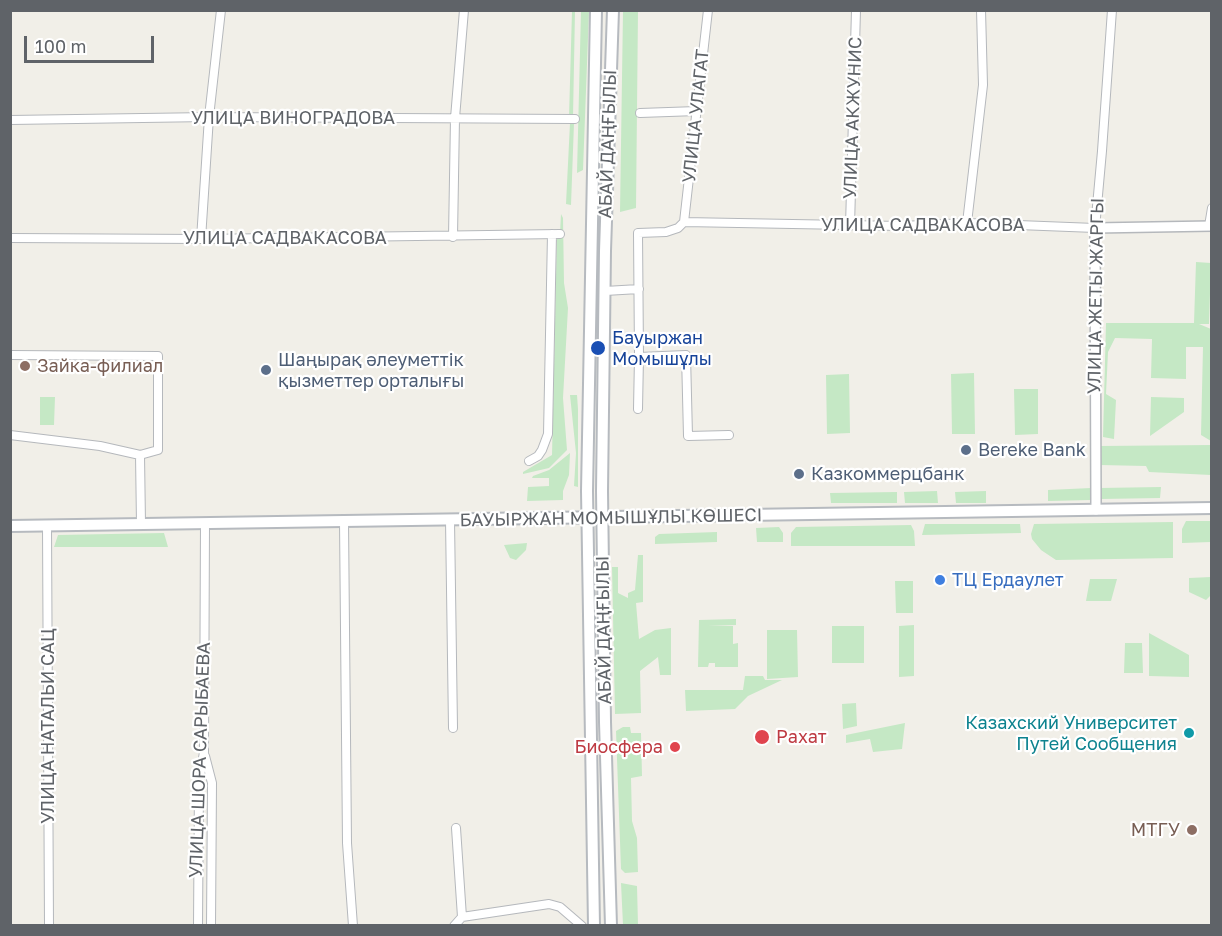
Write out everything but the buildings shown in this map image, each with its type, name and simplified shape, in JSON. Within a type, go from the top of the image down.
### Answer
[{"type":"main road","name":"АБАЙ ДАҢҒЫЛЫ","points":[[594,926],[587,519],[596,10]]},
{"type":"main road","name":"АБАЙ ДАҢҒЫЛЫ","points":[[611,926],[605,722],[603,518],[605,291],[613,10]]},
{"type":"main road","name":"БАУЫРЖАН МОМЫШҰЛЫ КӨШЕСІ","points":[[10,526],[1212,508]]},
{"type":"street","points":[[201,239],[209,117],[221,10]]},
{"type":"street","points":[[453,237],[455,118],[464,10]]},
{"type":"street","name":"УЛИЦА УЛАГАТ","points":[[684,222],[708,10]]},
{"type":"street","name":"УЛИЦА АКЖУНИС","points":[[850,225],[856,10]]},
{"type":"street","points":[[967,223],[983,85],[981,10]]},
{"type":"street","name":"УЛИЦА ЖЕТЫ ЖАРГЫ","points":[[1096,510],[1095,228],[1112,10]]},
{"type":"street","points":[[640,113],[697,111]]},
{"type":"street","name":"УЛИЦА ВИНОГРАДОВА","points":[[10,120],[209,117],[575,119]]},
{"type":"street","points":[[1210,226],[1212,208]]},
{"type":"street","name":"УЛИЦА САДВАКАСОВА","points":[[639,289],[638,233],[666,232],[678,228],[684,222],[850,225],[967,223],[1095,228],[1210,226]]},
{"type":"street","name":"УЛИЦА САДВАКАСОВА","points":[[10,238],[201,239],[556,234],[548,434],[538,456],[529,461]]},
{"type":"street","points":[[605,291],[639,289],[638,409]]},
{"type":"street","points":[[10,355],[158,356],[158,450],[140,455],[100,446],[10,435]]},
{"type":"street","points":[[639,357],[686,355],[688,436],[729,435]]},
{"type":"street","points":[[140,455],[141,524]]},
{"type":"street","points":[[450,520],[453,728]]},
{"type":"street","points":[[344,521],[347,843],[353,926]]},
{"type":"street","name":"УЛИЦА ШОРА САРЫБАЕВА","points":[[198,926],[199,782],[204,752],[205,522]]},
{"type":"street","name":"УЛИЦА НАТАЛЬИ САЦ","points":[[47,525],[49,926]]},
{"type":"street","points":[[204,752],[212,783],[211,926]]},
{"type":"street","points":[[456,828],[462,917]]},
{"type":"street","points":[[454,926],[462,917],[549,904],[560,907],[582,926]]},
{"type":"green space","points":[[572,11],[575,11],[573,117],[569,117]]},
{"type":"green space","points":[[581,11],[589,11],[583,170],[577,173]]},
{"type":"green space","points":[[623,11],[638,11],[636,208],[620,212]]},
{"type":"green space","points":[[570,123],[574,123],[571,205],[566,204]]},
{"type":"green space","points":[[561,214],[563,218],[564,283],[568,308],[563,398],[567,450],[549,468],[523,474],[552,455],[557,234],[560,234]]},
{"type":"green space","points":[[1196,262],[1211,263],[1209,324],[1199,324],[1211,329],[1211,441],[1201,435],[1203,347],[1186,347],[1186,379],[1151,378],[1152,339],[1115,338],[1108,352],[1106,394],[1116,400],[1114,439],[1103,437],[1106,323],[1194,323]]},
{"type":"green space","points":[[974,373],[975,434],[952,434],[951,374]]},
{"type":"green space","points":[[849,374],[850,433],[827,434],[826,375]]},
{"type":"green space","points":[[1014,389],[1038,389],[1038,434],[1015,435]]},
{"type":"green space","points":[[570,395],[577,395],[578,487],[574,486],[576,453]]},
{"type":"green space","points":[[40,397],[55,397],[54,425],[40,425]]},
{"type":"green space","points":[[1151,397],[1184,398],[1184,412],[1150,436]]},
{"type":"green space","points":[[1211,445],[1211,475],[1149,472],[1146,466],[1100,465],[1100,446]]},
{"type":"green space","points":[[570,453],[569,475],[563,491],[563,500],[527,501],[528,487],[549,486],[549,478],[532,478],[533,476],[549,470]]},
{"type":"green space","points":[[1161,487],[1160,498],[1101,499],[1100,488]]},
{"type":"green space","points":[[1091,488],[1091,500],[1048,501],[1048,490]]},
{"type":"green space","points":[[937,491],[938,503],[905,503],[904,492]]},
{"type":"green space","points":[[986,491],[986,503],[956,503],[955,492]]},
{"type":"green space","points":[[897,492],[897,503],[831,503],[830,493]]},
{"type":"green space","points":[[1186,521],[1211,521],[1211,542],[1182,543],[1182,529]]},
{"type":"green space","points":[[1173,522],[1173,558],[1056,560],[1041,550],[1032,539],[1031,534],[1034,524]]},
{"type":"green space","points":[[925,524],[1020,524],[1021,533],[922,535]]},
{"type":"green space","points":[[911,525],[914,531],[915,546],[791,546],[791,533],[796,527]]},
{"type":"green space","points":[[779,527],[783,533],[783,542],[757,542],[756,528]]},
{"type":"green space","points":[[717,532],[717,542],[655,544],[655,537],[659,534]]},
{"type":"green space","points":[[164,533],[168,547],[54,547],[58,535]]},
{"type":"green space","points":[[527,543],[526,550],[516,560],[510,558],[504,545]]},
{"type":"green space","points":[[638,555],[643,555],[643,602],[636,603],[639,639],[655,630],[671,628],[671,675],[660,675],[658,657],[640,671],[641,713],[615,714],[612,567],[618,567],[618,593],[628,598],[628,593],[635,590]]},
{"type":"green space","points":[[1211,577],[1211,595],[1206,600],[1189,592],[1189,578]]},
{"type":"green space","points":[[1090,579],[1117,579],[1111,601],[1086,601]]},
{"type":"green space","points":[[895,581],[913,581],[913,613],[896,613]]},
{"type":"green space","points":[[736,619],[736,625],[708,626],[733,626],[733,644],[738,643],[738,667],[715,667],[715,663],[709,663],[708,667],[698,667],[699,620]]},
{"type":"green space","points":[[914,625],[914,676],[899,677],[899,626]]},
{"type":"green space","points":[[832,626],[864,626],[864,663],[832,663]]},
{"type":"green space","points":[[767,630],[797,630],[798,677],[767,679]]},
{"type":"green space","points":[[1149,633],[1189,655],[1189,677],[1149,676]]},
{"type":"green space","points":[[1125,643],[1142,643],[1143,673],[1124,673]]},
{"type":"green space","points":[[745,676],[763,676],[765,680],[782,680],[748,696],[735,709],[686,711],[685,690],[743,690]]},
{"type":"green space","points":[[856,703],[857,726],[843,729],[842,704]]},
{"type":"green space","points":[[905,723],[902,749],[873,752],[870,739],[846,743],[846,735]]},
{"type":"green space","points":[[623,727],[630,727],[631,733],[641,733],[642,776],[631,778],[632,821],[637,838],[638,872],[625,873],[621,869],[616,731]]},
{"type":"green space","points":[[621,883],[637,886],[638,925],[623,925]]},
{"type":"place","name":"Бауыржан Момышұлы","points":[[598,348]]},
{"type":"place","name":"Зайка-филиал","points":[[25,366]]},
{"type":"place","name":"Шаңырақ әлеуметтік қызметтер орталығы","points":[[266,370]]},
{"type":"place","name":"Bereke Bank","points":[[966,450]]},
{"type":"place","name":"Казкоммерцбанк","points":[[799,474]]},
{"type":"place","name":"ТЦ Ердаулет","points":[[940,580]]},
{"type":"place","name":"Казахский Университет Путей Сообщения","points":[[1189,733]]},
{"type":"place","name":"Рахат","points":[[762,737]]},
{"type":"place","name":"Биосфера","points":[[675,747]]},
{"type":"place","name":"МТГУ","points":[[1192,830]]}]
